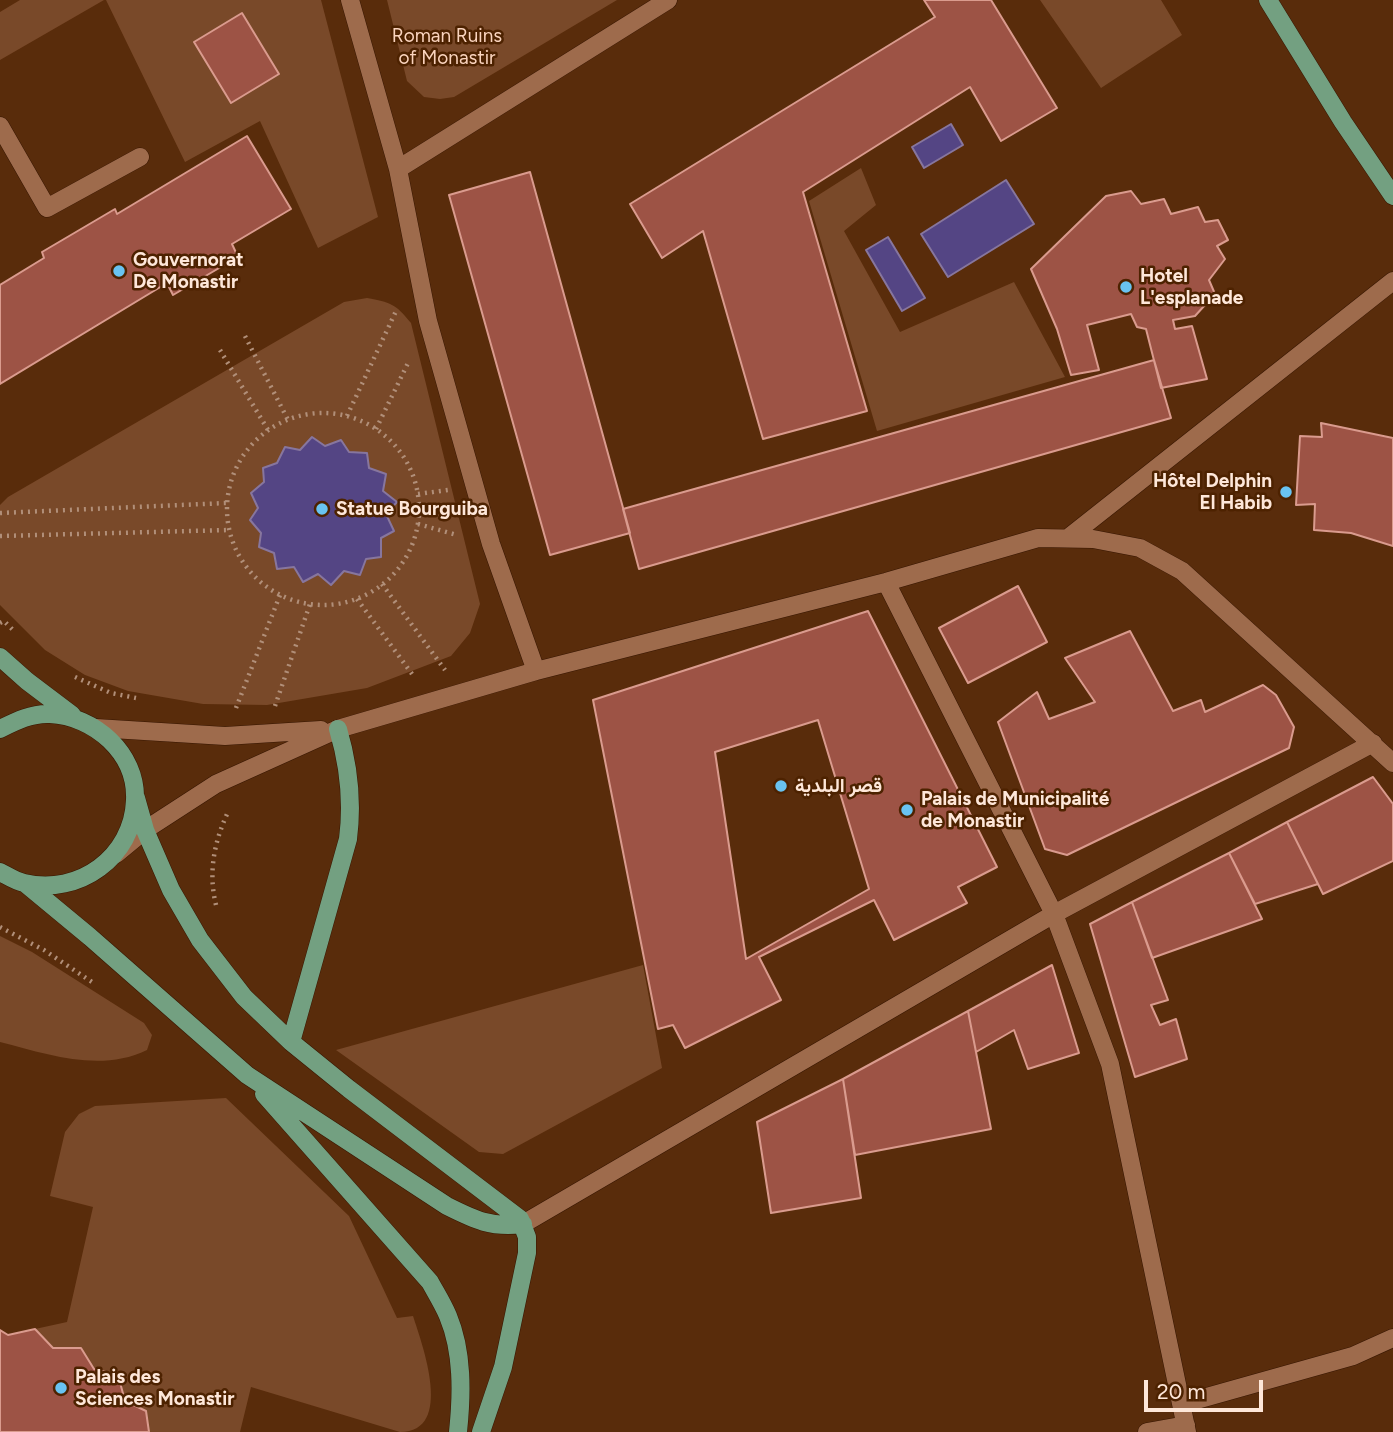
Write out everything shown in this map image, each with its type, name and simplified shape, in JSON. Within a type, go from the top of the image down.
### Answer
[{"type":"main road","points":[[1268,0],[1343,122],[1393,195]]},
{"type":"main road","points":[[0,657],[75,718],[96,728],[112,742],[124,758],[145,830],[171,890],[200,940],[244,997],[291,1042],[349,1089],[516,1214],[523,1224],[527,1237],[527,1253],[503,1367],[481,1432]]},
{"type":"main road","points":[[0,729],[22,718],[49,713],[75,718]]},
{"type":"main road","points":[[291,1042],[348,839],[352,812],[351,786],[338,729]]},
{"type":"main road","points":[[14,881],[48,886],[72,883],[93,874],[110,859],[124,841],[136,798]]},
{"type":"main road","points":[[0,872],[247,1075],[447,1206],[478,1222],[501,1227],[523,1224]]},
{"type":"main road","points":[[247,1075],[430,1282],[449,1317],[459,1360],[461,1402],[458,1432]]},
{"type":"street","points":[[349,0],[398,169],[428,321],[491,544],[536,671]]},
{"type":"street","points":[[398,169],[668,0]]},
{"type":"street","points":[[0,125],[47,208],[140,157]]},
{"type":"street","points":[[1068,538],[1393,281]]},
{"type":"street","points":[[110,859],[145,830],[216,784],[338,729],[536,671],[886,582],[1038,538],[1093,539],[1140,548],[1182,570],[1393,762]]},
{"type":"street","points":[[886,582],[1054,914],[1110,1063],[1187,1428],[1147,1432]]},
{"type":"street","points":[[96,728],[225,736],[338,729]]},
{"type":"street","points":[[523,1224],[1054,914],[1373,743]]},
{"type":"street","points":[[1182,1404],[1353,1356],[1393,1338]]},
{"type":"path","points":[[347,416],[417,266]]},
{"type":"path","points":[[376,429],[428,321]]},
{"type":"path","points":[[245,336],[288,420]]},
{"type":"path","points":[[220,350],[268,430]]},
{"type":"path","points":[[317,413],[347,416],[376,429],[396,447],[410,469],[418,494],[418,524],[411,547],[399,568],[382,584],[357,599],[334,604],[310,604],[280,595],[256,578],[238,556],[229,530],[226,503],[234,470],[248,447],[268,430],[288,420],[317,413]]},
{"type":"path","points":[[0,513],[226,503]]},
{"type":"path","points":[[418,524],[491,544]]},
{"type":"path","points":[[0,536],[229,530]]},
{"type":"path","points":[[382,584],[462,693]]},
{"type":"path","points":[[225,736],[280,595]]},
{"type":"path","points":[[357,599],[432,701]]},
{"type":"path","points":[[265,735],[310,604]]},
{"type":"green space","points":[[20,0],[104,0],[0,60],[0,12]]},
{"type":"green space","points":[[106,0],[321,0],[378,217],[318,248],[260,121],[185,162]]},
{"type":"green space","name":"Roman Ruins of Monastir","points":[[387,0],[617,0],[454,97],[440,99],[424,97],[407,81]]},
{"type":"green space","points":[[1040,0],[1161,0],[1182,35],[1101,88]]},
{"type":"green space","points":[[861,168],[876,205],[844,231],[900,332],[1014,282],[1065,377],[877,431],[809,201]]},
{"type":"green space","points":[[367,298],[392,305],[411,323],[480,604],[470,633],[451,656],[367,688],[267,705],[203,704],[128,691],[85,675],[45,650],[0,605],[0,505],[8,497],[344,302]]},
{"type":"green space","points":[[0,936],[32,952],[144,1023],[152,1035],[147,1050],[129,1057],[92,1061],[55,1056],[0,1042]]},
{"type":"green space","points":[[643,965],[662,1068],[503,1154],[479,1152],[336,1050]]},
{"type":"green space","points":[[226,1098],[349,1216],[397,1318],[413,1316],[431,1385],[431,1403],[426,1418],[417,1428],[400,1432],[251,1387],[240,1432],[149,1432],[146,1411],[125,1401],[118,1375],[94,1369],[81,1348],[53,1348],[35,1329],[67,1322],[93,1207],[50,1196],[65,1132],[79,1114],[95,1106]]},
{"type":"shaded area","points":[[951,124],[963,145],[924,168],[912,147]]},
{"type":"shaded area","points":[[1006,180],[1034,224],[948,277],[921,234]]},
{"type":"shaded area","points":[[888,237],[925,298],[902,311],[866,250]]},
{"type":"shaded area","points":[[312,437],[325,446],[341,440],[349,452],[367,453],[369,468],[386,474],[383,491],[397,502],[386,514],[394,531],[381,538],[381,557],[366,559],[360,575],[344,571],[331,585],[318,574],[303,582],[294,567],[277,569],[274,553],[259,547],[261,533],[250,520],[258,508],[251,493],[264,482],[263,468],[277,463],[285,447],[300,450]]},
{"type":"building","points":[[924,0],[991,0],[1057,108],[1001,141],[970,87],[803,192],[867,411],[763,439],[703,231],[662,258],[630,204],[935,17]]},
{"type":"building","points":[[242,13],[279,74],[231,103],[194,42]]},
{"type":"building","name":"Gouvernorat De Monastir","points":[[247,136],[291,209],[232,244],[238,257],[173,295],[167,283],[0,384],[0,285],[44,258],[42,252],[115,209],[117,214]]},
{"type":"building","points":[[530,172],[630,533],[550,555],[449,195]]},
{"type":"building","name":"Hotel L'esplanade","points":[[1131,191],[1141,204],[1164,199],[1171,214],[1198,207],[1205,222],[1218,220],[1228,240],[1217,246],[1225,259],[1209,280],[1215,294],[1195,316],[1173,320],[1175,329],[1192,326],[1207,379],[1161,388],[1146,329],[1137,327],[1131,314],[1087,325],[1099,370],[1071,375],[1057,329],[1031,269],[1106,196]]},
{"type":"building","points":[[1154,360],[1171,418],[639,569],[623,509]]},
{"type":"building","points":[[1321,423],[1393,438],[1393,546],[1351,533],[1314,530],[1315,504],[1296,505],[1300,436],[1322,437]]},
{"type":"building","points":[[1018,586],[1047,642],[968,683],[939,628]]},
{"type":"building","name":"Palais de Municipalité de Monastir","points":[[868,611],[997,867],[958,887],[967,903],[894,940],[874,900],[759,957],[781,1000],[685,1048],[673,1025],[658,1029],[593,700]],"holes":[[[818,720],[869,889],[746,959],[715,752]]]},
{"type":"building","points":[[1130,631],[1173,711],[1201,700],[1205,712],[1263,685],[1276,695],[1294,727],[1289,748],[1067,855],[1045,849],[998,722],[1037,692],[1049,719],[1095,702],[1065,658]]},
{"type":"building","points":[[1373,777],[1393,804],[1393,861],[1323,894],[1287,822]]},
{"type":"building","points":[[1287,822],[1318,884],[1255,904],[1229,853]]},
{"type":"building","points":[[1229,853],[1262,919],[1152,958],[1132,902]]},
{"type":"building","points":[[1132,902],[1168,1000],[1151,1005],[1160,1025],[1176,1019],[1187,1059],[1135,1077],[1090,924]]},
{"type":"building","points":[[1052,965],[1079,1053],[1028,1069],[1014,1030],[976,1052],[968,1011]]},
{"type":"building","points":[[968,1011],[991,1129],[855,1155],[843,1079]]},
{"type":"building","points":[[843,1079],[861,1198],[771,1213],[757,1122]]},
{"type":"building","name":"Palais des Sciences Monastir","points":[[35,1329],[53,1348],[81,1348],[94,1369],[118,1375],[125,1401],[146,1411],[149,1432],[0,1432],[0,1330],[8,1335]]},
{"type":"place","name":"Gouvernorat De Monastir","points":[[119,271]]},
{"type":"place","name":"Hotel L'esplanade","points":[[1126,287]]},
{"type":"place","name":"Hôtel Delphin El Habib","points":[[1286,492]]},
{"type":"place","name":"Statue Bourguiba","points":[[322,509]]},
{"type":"place","name":"قصر البلدية","points":[[781,786]]},
{"type":"place","name":"Palais de Municipalité de Monastir","points":[[907,810]]},
{"type":"place","name":"Palais des Sciences Monastir","points":[[61,1388]]}]
